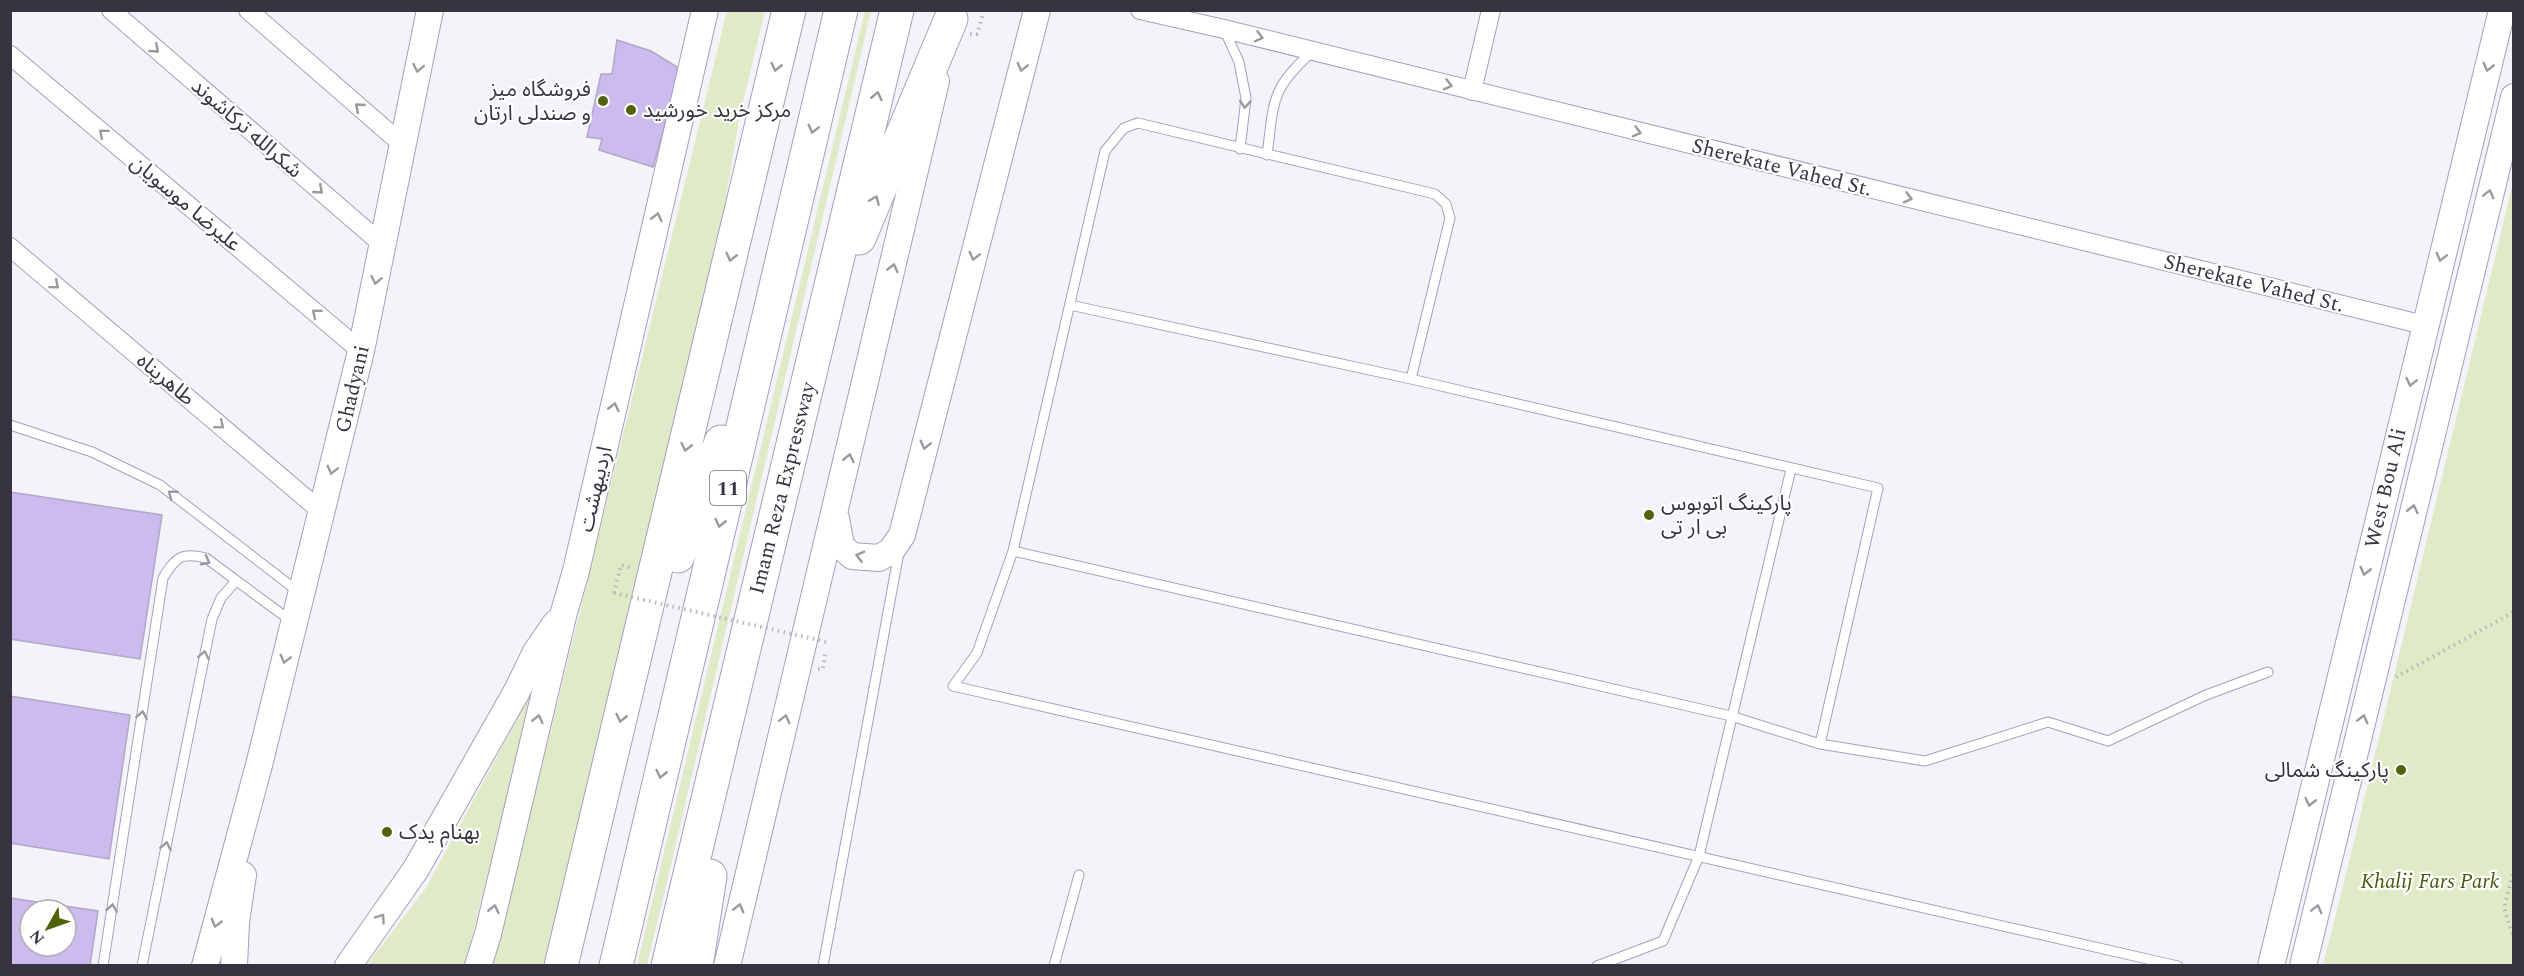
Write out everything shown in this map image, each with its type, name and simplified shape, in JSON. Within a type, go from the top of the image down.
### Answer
[{"type":"highway","points":[[561,966],[789,10]]},
{"type":"highway","name":"11","points":[[616,966],[841,10]]},
{"type":"highway","name":"Imam Reza Expressway","points":[[668,966],[897,10]]},
{"type":"highway","points":[[820,332],[960,21]]},
{"type":"highway","points":[[629,687],[768,316]]},
{"type":"highway","points":[[696,966],[745,643]]},
{"type":"main road","name":"Ghadyani","points":[[259,765],[361,351],[430,10]]},
{"type":"main road","name":"اردیبهشت","points":[[478,966],[488,934],[564,612],[576,571],[705,10]]},
{"type":"main road","points":[[835,515],[841,546],[852,556],[879,558],[891,551],[902,535],[1037,10]]},
{"type":"main road","name":"West Bou Ali","points":[[2271,966],[2424,325],[2502,10]]},
{"type":"main road","points":[[727,966],[835,515],[960,21]]},
{"type":"main road","name":"West Bou Ali","points":[[2303,966],[2514,97]]},
{"type":"main road","points":[[348,966],[416,869],[517,691],[536,652],[564,612]]},
{"type":"main road","points":[[205,966],[259,765]]},
{"type":"main road","points":[[234,966],[236,922],[259,765]]},
{"type":"street","name":"شکرالله ترکاشوند","points":[[111,10],[383,245]]},
{"type":"street","points":[[248,10],[403,145]]},
{"type":"street","name":"Sherekate Vahed St.","points":[[1140,10],[2424,325]]},
{"type":"street","points":[[1472,91],[1491,10]]},
{"type":"street","name":"علیرضا موسویان","points":[[10,55],[361,351]]},
{"type":"street","name":"طاهرپناه","points":[[10,247],[322,512]]},
{"type":"lane","points":[[1224,29],[1239,62],[1246,98],[1240,149]]},
{"type":"lane","points":[[1267,155],[1278,90],[1289,72],[1312,51]]},
{"type":"lane","points":[[1412,379],[1450,218],[1446,204],[1435,194],[1138,123],[1124,128],[1106,151],[1013,551],[978,653],[953,686],[2172,965]]},
{"type":"lane","points":[[1070,305],[1412,379],[1878,488],[1820,744]]},
{"type":"lane","points":[[10,425],[92,452],[160,485],[302,594]]},
{"type":"lane","points":[[1597,966],[1663,940],[1699,856],[1791,469]]},
{"type":"lane","points":[[823,966],[902,535]]},
{"type":"lane","points":[[1013,551],[1731,716],[1820,744],[1925,761],[2048,722],[2108,741],[2206,695],[2268,672]]},
{"type":"lane","points":[[103,966],[163,578],[174,560],[189,554],[206,558],[235,582],[294,623]]},
{"type":"lane","points":[[142,966],[212,619],[221,598],[235,582]]},
{"type":"lane","points":[[1054,966],[1079,875]]},
{"type":"path","points":[[960,21],[984,10]]},
{"type":"path","points":[[621,565],[614,594],[827,642]]},
{"type":"path","points":[[2369,692],[2514,612]]},
{"type":"path","points":[[2514,869],[2504,908],[2514,939]]},
{"type":"green space","points":[[727,11],[765,11],[740,114],[721,226],[545,965],[493,966]]},
{"type":"green space","points":[[865,11],[871,11],[662,903],[647,965],[637,965]]},
{"type":"green space","name":"Khalij Fars Park","points":[[2513,183],[2513,965],[2323,965],[2349,862]]},
{"type":"green space","points":[[534,688],[465,965],[366,966],[426,888]]},
{"type":"building","name":"مرکز خرید خورشید","points":[[617,40],[651,51],[677,67],[677,83],[653,167],[599,150],[602,139],[587,137],[601,74],[612,74]]},
{"type":"building","points":[[10,492],[162,515],[140,659],[10,639]]},
{"type":"building","points":[[10,696],[130,715],[109,859],[10,843]]},
{"type":"building","points":[[10,898],[18,899],[18,958],[78,958],[78,908],[98,911],[90,966],[10,966]]},
{"type":"place","name":"فروشگاه میز و صندلی ارتان","points":[[603,101]]},
{"type":"place","name":"مرکز خرید خورشید","points":[[631,110]]},
{"type":"place","name":"پارکینگ اتوبوس بی ار تی","points":[[1649,515]]},
{"type":"place","name":"پارکینگ شمالی","points":[[2401,770]]},
{"type":"place","name":"بهنام یدک","points":[[387,832]]}]
